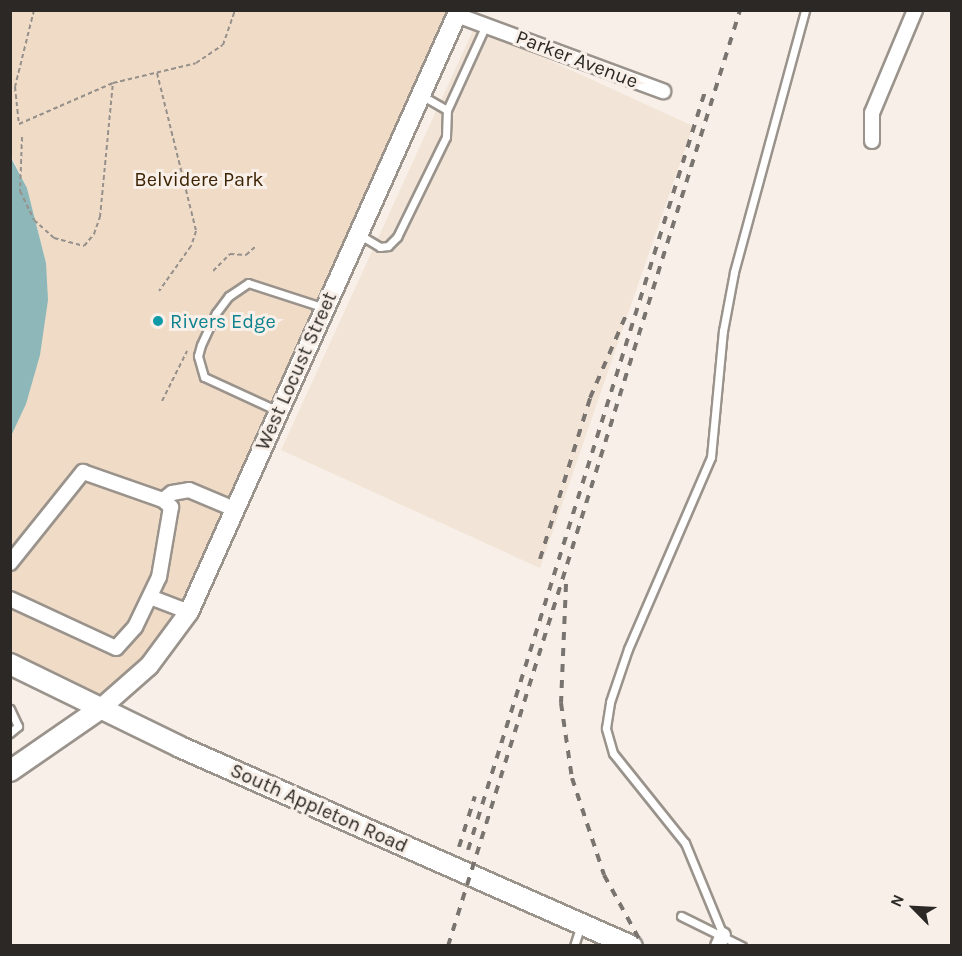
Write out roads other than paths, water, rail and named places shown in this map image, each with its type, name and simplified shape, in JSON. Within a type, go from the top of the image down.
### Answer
[{"type":"main road","name":"South Appleton Road","points":[[10,664],[100,709],[632,945]]},
{"type":"main road","points":[[15,765],[100,709]]},
{"type":"street","points":[[872,141],[872,114],[915,10]]},
{"type":"street","name":"Parker Avenue","points":[[458,13],[663,92]]},
{"type":"street","name":"West Locust Street","points":[[100,709],[149,666],[189,612],[458,13]]},
{"type":"street","points":[[10,563],[83,472],[163,500],[171,507],[171,521],[150,597],[127,639],[116,648],[10,599]]},
{"type":"street","points":[[163,500],[172,493],[189,490],[234,509]]},
{"type":"street","points":[[150,597],[189,612]]},
{"type":"lane","points":[[720,940],[685,843],[613,753],[606,728],[610,702],[628,649],[711,458],[723,331],[734,272],[805,10]]},
{"type":"lane","points":[[358,234],[380,247],[388,246],[397,237],[446,137],[447,110],[486,25]]},
{"type":"lane","points":[[421,95],[447,110]]},
{"type":"lane","points":[[278,411],[201,373],[198,356],[201,345],[216,313],[238,288],[248,283],[270,287],[325,308]]},
{"type":"lane","points":[[10,709],[18,726],[10,733]]},
{"type":"lane","points":[[681,916],[720,940],[742,945]]},
{"type":"lane","points":[[574,945],[582,923]]},
{"type":"water","points":[[10,156],[27,188],[46,263],[48,300],[40,355],[26,404],[11,436]]},
{"type":"railway","points":[[448,946],[740,10]]},
{"type":"railway","points":[[468,850],[706,88]]},
{"type":"railway","points":[[540,559],[590,398],[627,313]]},
{"type":"railway","points":[[566,584],[561,703],[572,778],[604,875],[643,946]]},
{"type":"railway","points":[[459,847],[475,796]]},
{"type":"place","name":"Rivers Edge","points":[[158,321]]},
{"type":"park label","name":"Belvidere Park","points":[[199,179]]}]
